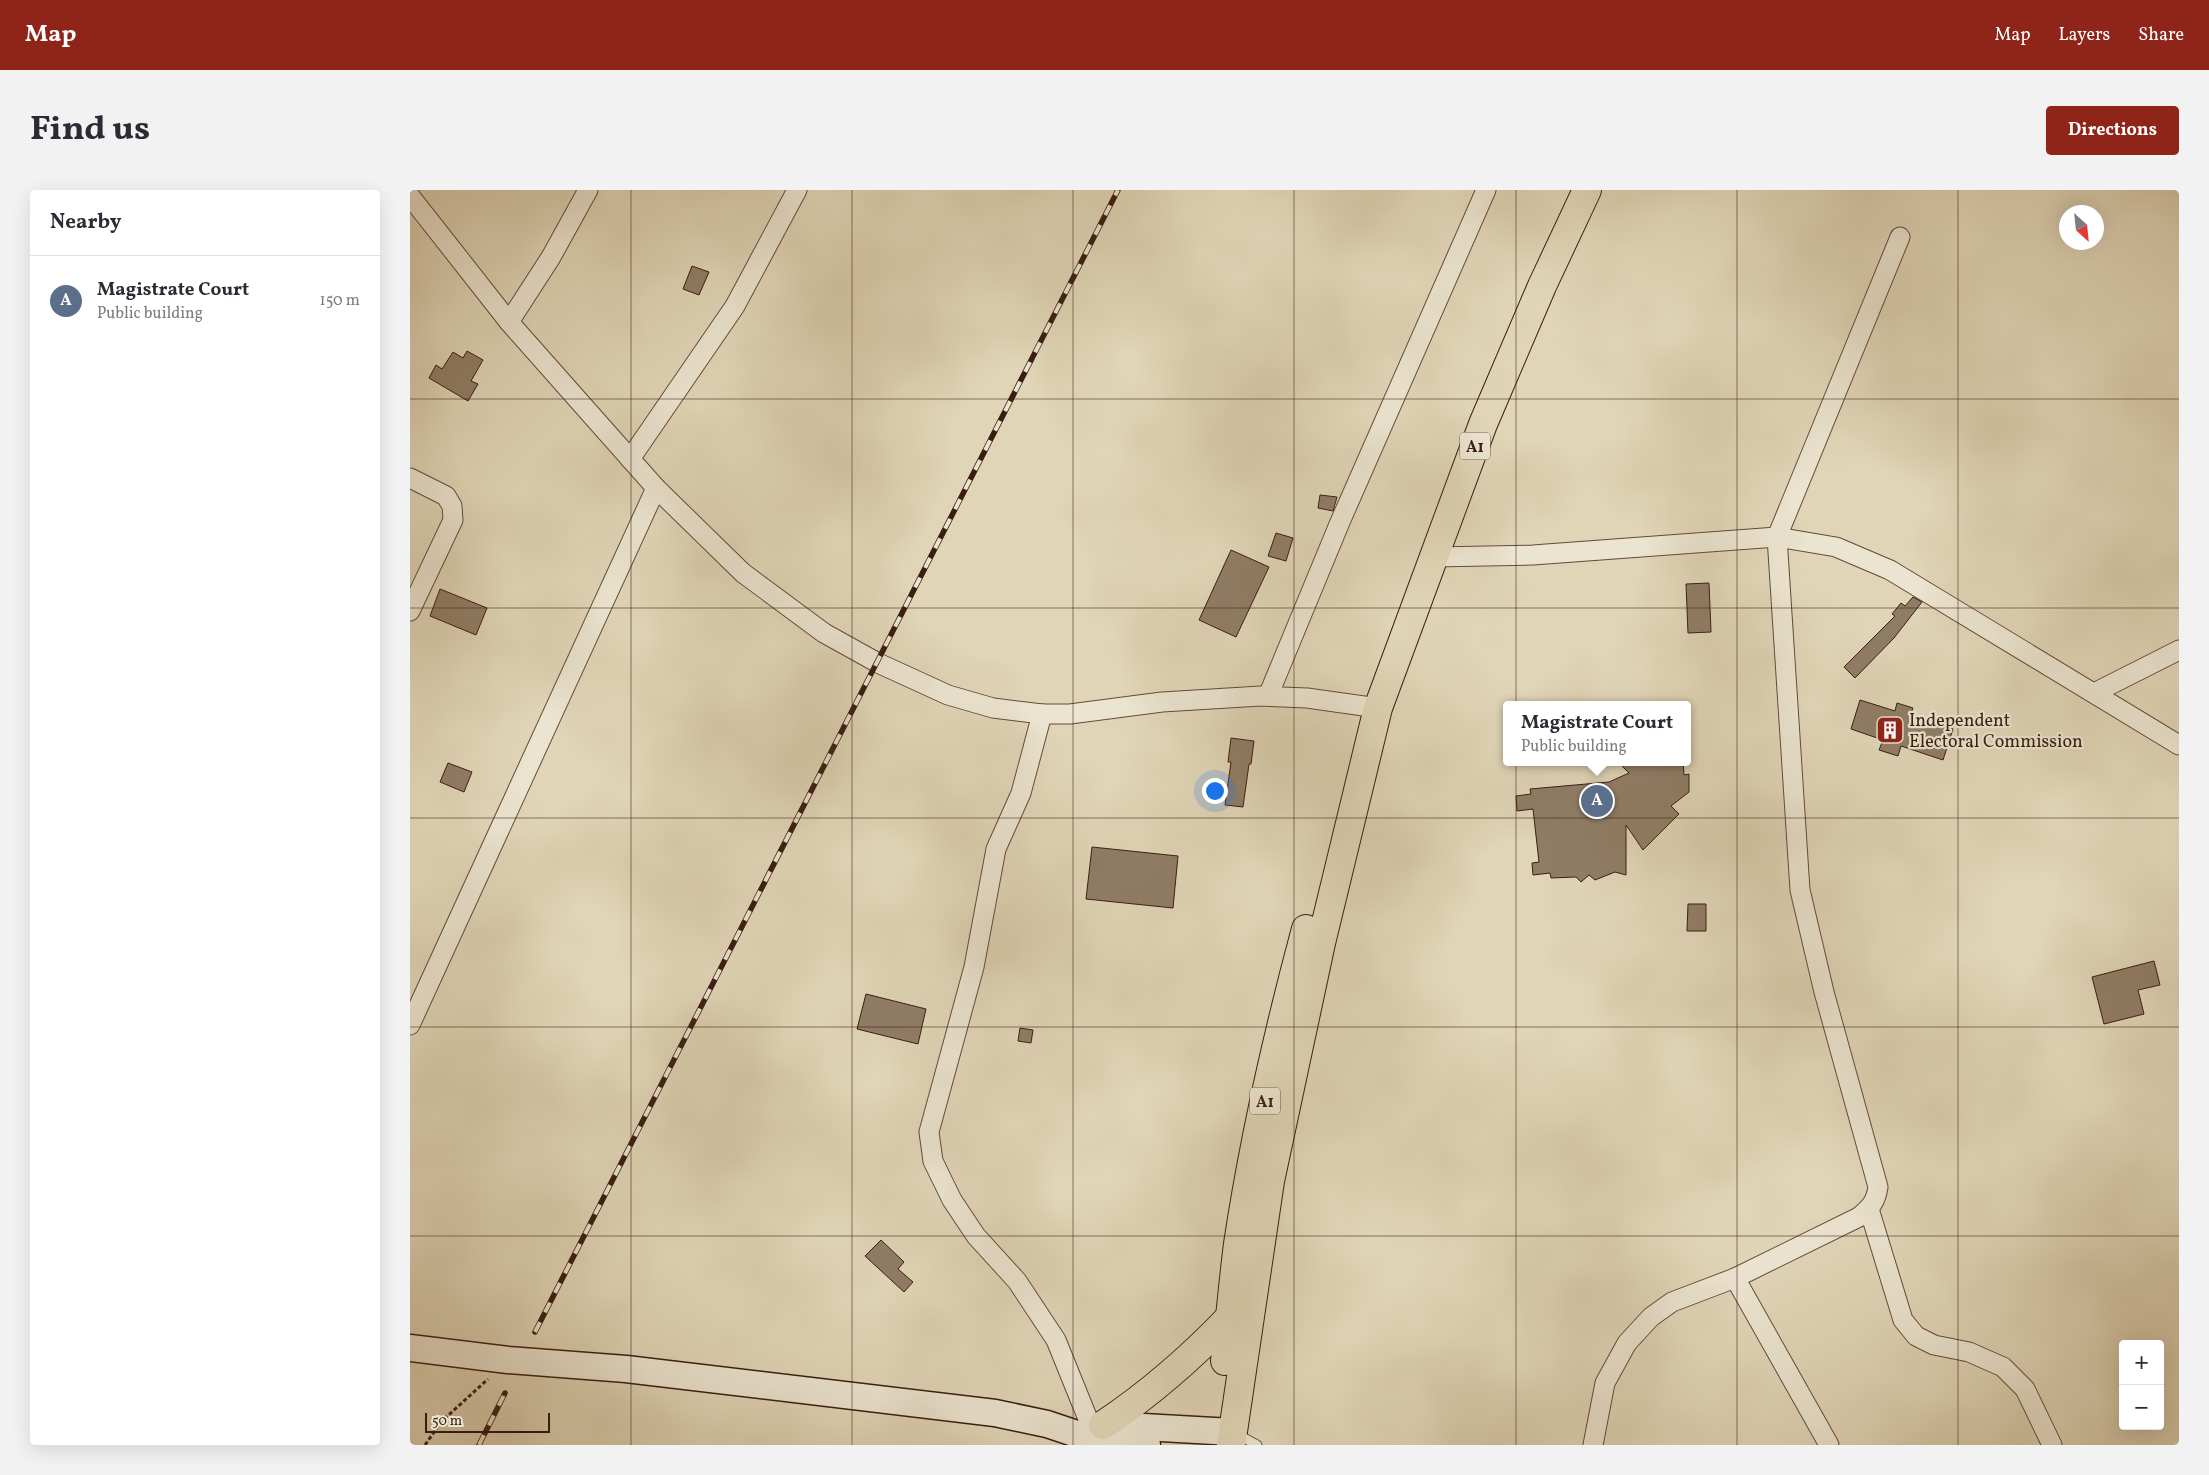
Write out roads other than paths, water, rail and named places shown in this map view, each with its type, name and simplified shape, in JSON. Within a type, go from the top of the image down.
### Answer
[{"type":"highway","name":"A1","points":[[1224,1438],[1270,1181],[1321,943],[1378,708],[1486,415],[1542,286],[1587,190]]},
{"type":"highway","name":"A1","points":[[1224,1438],[1231,1316],[1238,1245],[1250,1172],[1279,1029],[1328,849],[1362,768]]},
{"type":"highway","points":[[1096,1433],[1167,1378],[1190,1358],[1231,1316]]},
{"type":"main road","points":[[410,1348],[508,1360],[626,1369],[995,1413],[1147,1445]]},
{"type":"main road","points":[[1096,1433],[1224,1438]]},
{"type":"street","points":[[509,322],[551,257],[588,190]]},
{"type":"street","points":[[630,459],[735,306],[797,190]]},
{"type":"street","points":[[1268,696],[1340,522],[1486,190]]},
{"type":"street","points":[[410,196],[509,322],[656,488],[743,573],[824,633],[878,663],[948,695],[993,708],[1042,714],[1070,714],[1162,702],[1268,696],[1307,698],[1378,708]]},
{"type":"street","points":[[1593,1445],[1605,1383],[1627,1343],[1651,1317],[1672,1302],[1735,1278],[1851,1221],[1869,1209],[1876,1199],[1878,1187],[1824,992],[1800,890],[1777,538],[1900,236]]},
{"type":"street","points":[[410,478],[446,496],[454,513],[453,520],[410,611]]},
{"type":"street","points":[[410,1025],[656,488]]},
{"type":"street","points":[[1434,557],[1534,555],[1777,538],[1836,547],[1890,570],[2179,745]]},
{"type":"street","points":[[2094,693],[2179,650]]},
{"type":"street","points":[[1042,714],[1021,793],[996,849],[974,967],[929,1132],[933,1161],[952,1200],[976,1236],[1017,1281],[1056,1340],[1096,1433]]},
{"type":"street","points":[[1869,1209],[1903,1320],[1916,1336],[1934,1345],[1969,1352],[2003,1367],[2025,1389],[2052,1445]]},
{"type":"street","points":[[1735,1278],[1830,1445]]},
{"type":"lane","points":[[1224,1438],[1256,1445]]},
{"type":"railway","points":[[535,1332],[1118,190]]},
{"type":"railway","points":[[479,1445],[505,1393]]},
{"type":"place","name":"Independent Electoral Commission","points":[[1890,730]]},
{"type":"place","name":"Magistrate Court","points":[[1597,801]]}]
